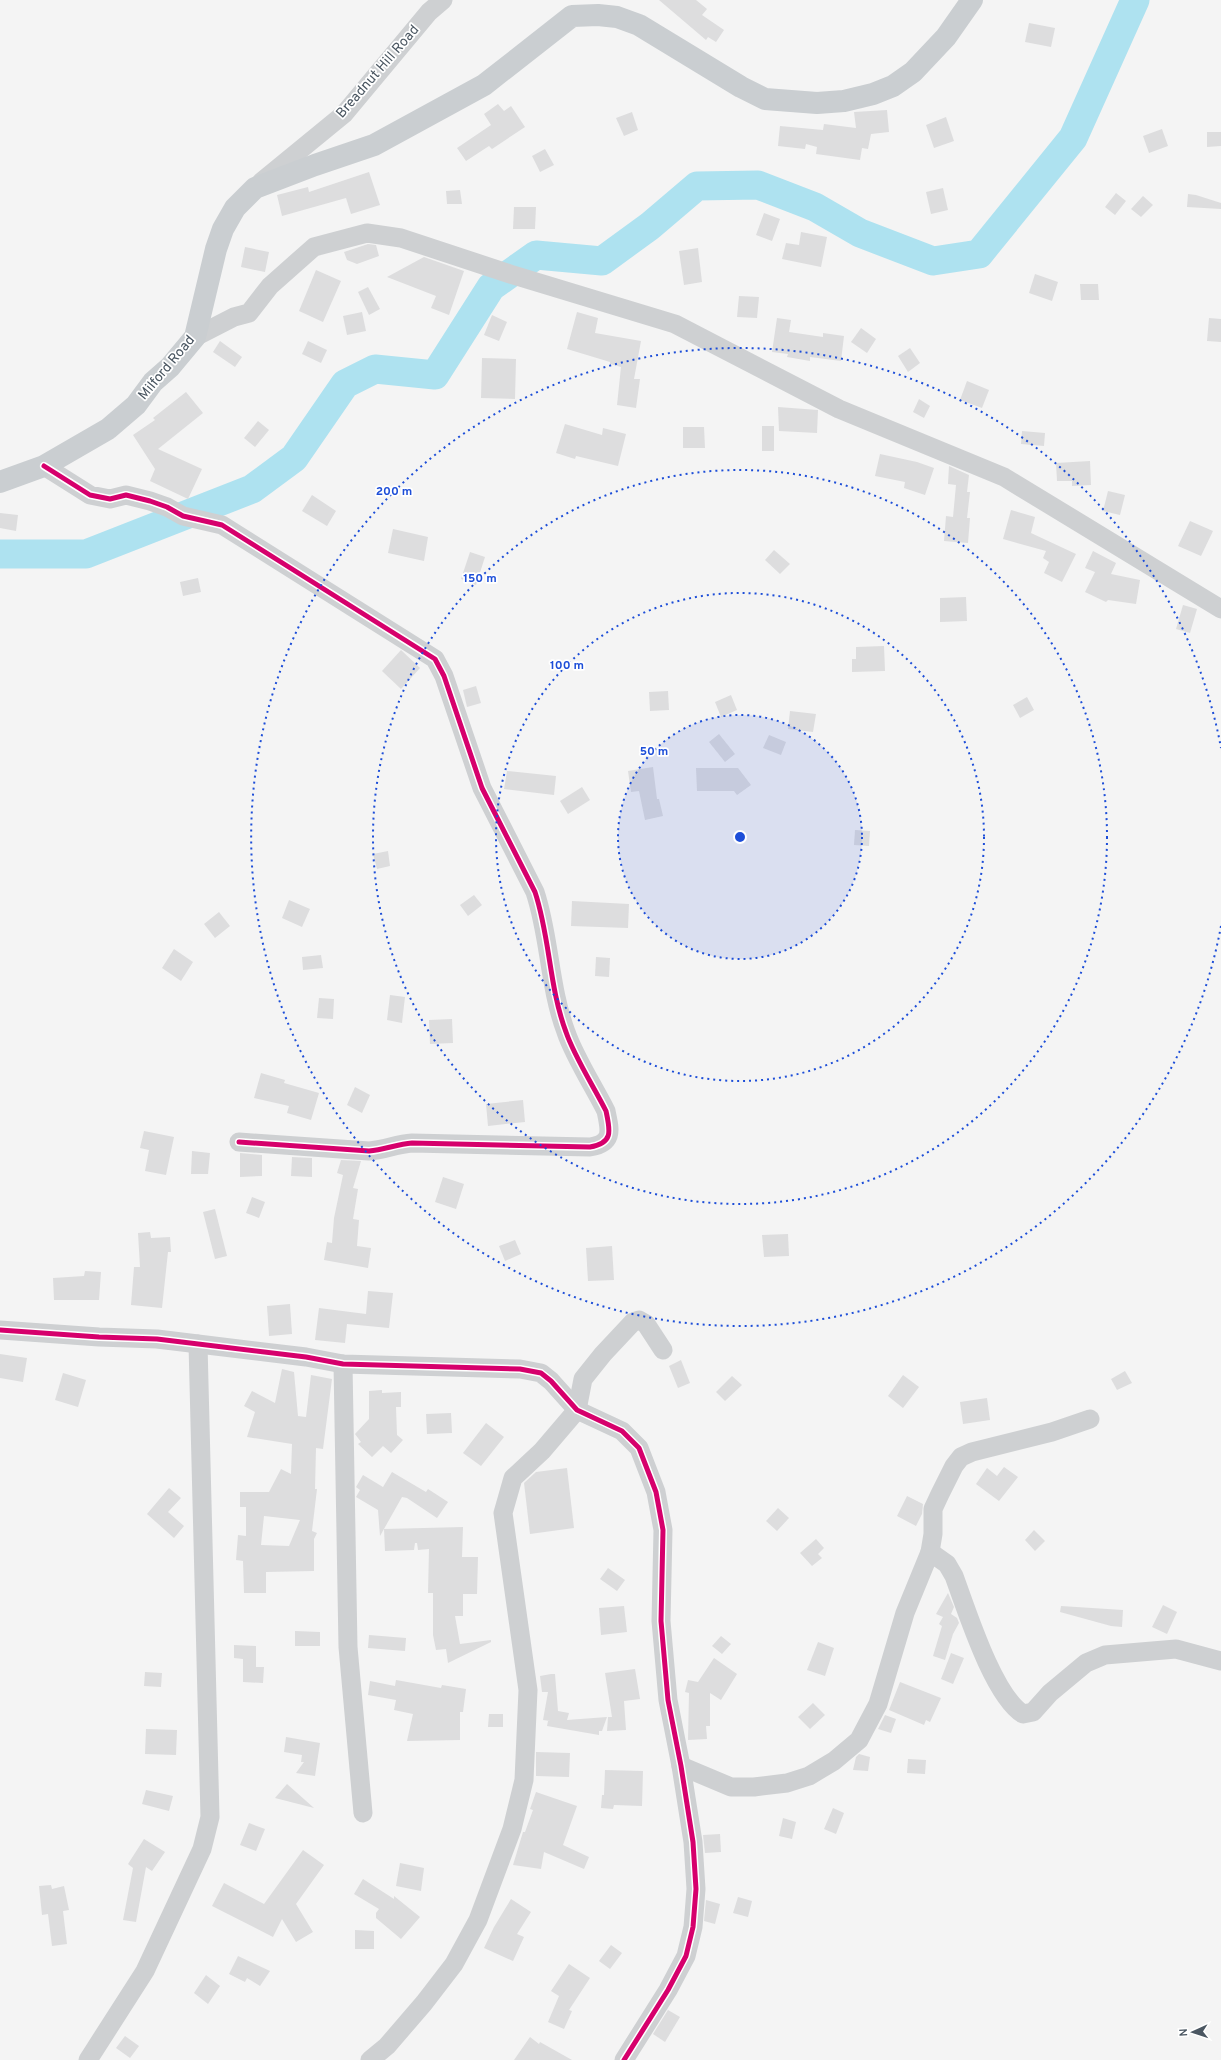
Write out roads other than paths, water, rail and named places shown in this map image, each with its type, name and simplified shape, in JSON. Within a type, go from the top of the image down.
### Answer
[{"type":"main road","points":[[255,188],[315,165],[374,146],[484,85],[572,16],[598,15],[616,17],[639,24],[741,87],[765,99],[817,103],[844,101],[873,94],[893,86],[913,72],[946,37],[972,0]]},
{"type":"main road","name":"Milford Road","points":[[0,482],[44,466],[108,428],[131,409],[153,382],[170,367],[195,337],[216,249],[223,229],[235,208],[255,188]]},
{"type":"street","name":"Breadnut Hill Road","points":[[255,188],[344,114],[429,12],[443,0]]},
{"type":"street","points":[[195,337],[234,317],[249,313],[270,286],[314,247],[367,233],[401,238],[510,274],[675,324],[839,409],[1004,477],[1221,609]]},
{"type":"street","points":[[44,466],[90,495],[110,498],[126,495],[150,500],[183,516],[222,525],[435,659],[444,676],[482,788],[535,892],[541,910],[549,960],[566,1032],[606,1111],[609,1134],[606,1142],[600,1146],[590,1147],[400,1143],[379,1150],[369,1151],[239,1142]]},
{"type":"street","points":[[370,2060],[387,2046],[415,2014],[454,1964],[478,1920],[512,1829],[524,1780],[528,1690],[503,1513],[513,1478],[542,1451],[577,1410],[583,1379],[603,1354],[633,1322],[638,1320],[646,1324],[663,1350]]},
{"type":"street","points":[[0,1330],[99,1337],[157,1339],[306,1357],[343,1364],[520,1369],[541,1373],[551,1381],[577,1410],[622,1432],[639,1448],[656,1492],[663,1530],[661,1621],[668,1700],[681,1766],[693,1842],[696,1889],[693,1927],[686,1956],[668,1990],[624,2060]]},
{"type":"street","points":[[88,2060],[145,1971],[202,1849],[210,1817],[198,1344]]},
{"type":"street","points":[[343,1364],[348,1648],[363,1813]]},
{"type":"street","points":[[681,1766],[731,1788],[787,1784],[810,1776],[834,1761],[859,1740],[878,1704],[906,1613],[930,1552],[933,1534],[933,1509],[954,1466],[961,1457],[972,1452],[1052,1432],[1090,1419]]},
{"type":"street","points":[[930,1552],[947,1564],[954,1576],[991,1670],[1001,1690],[1014,1708],[1023,1714],[1033,1712],[1050,1693],[1086,1663],[1105,1655],[1176,1649],[1221,1661]]},
{"type":"waterway","points":[[0,554],[86,554],[252,489],[294,458],[345,384],[375,369],[435,375],[491,287],[536,255],[602,261],[650,226],[697,186],[758,185],[815,207],[860,233],[933,261],[979,254],[1073,138],[1135,0]]}]
